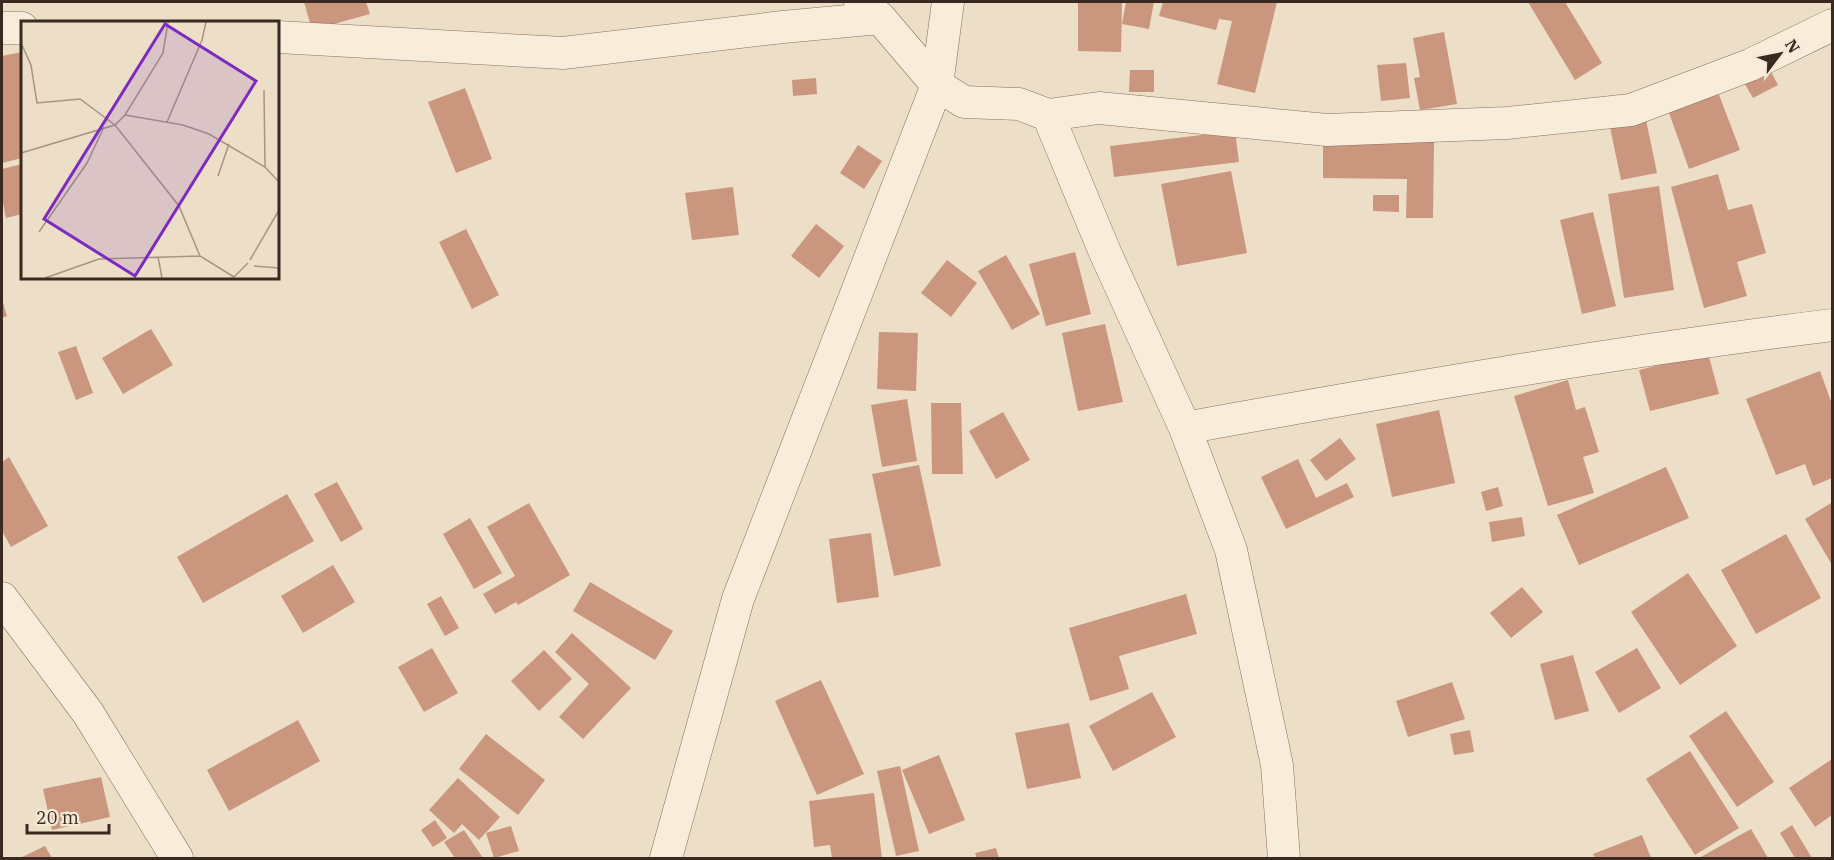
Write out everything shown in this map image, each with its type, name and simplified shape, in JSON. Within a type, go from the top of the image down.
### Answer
[{"type":"street","points":[[666,858],[738,599],[937,85],[948,2]]},
{"type":"street","points":[[279,36],[563,53],[783,27],[870,10],[937,85],[964,102],[1019,104],[1048,115],[1099,108],[1327,130],[1507,123],[1631,110],[1750,65],[1833,26]]},
{"type":"street","points":[[2,27],[21,28]]},
{"type":"street","points":[[1048,115],[1104,250],[1185,428],[1231,550],[1277,765],[1284,858]]},
{"type":"street","points":[[1185,428],[1373,394],[1698,341],[1833,325]]},
{"type":"street","points":[[2,598],[88,713],[177,858]]},
{"type":"building","points":[[304,2],[366,2],[370,14],[312,30]]},
{"type":"building","points":[[1078,2],[1122,2],[1121,52],[1078,51]]},
{"type":"building","points":[[1126,2],[1154,2],[1149,29],[1122,24]]},
{"type":"building","points":[[1163,2],[1277,2],[1255,93],[1217,84],[1232,21],[1219,19],[1216,30],[1159,16]]},
{"type":"building","points":[[1528,2],[1565,2],[1602,63],[1575,80]]},
{"type":"building","points":[[1444,32],[1457,104],[1420,110],[1414,78],[1420,77],[1413,38]]},
{"type":"building","points":[[21,52],[21,158],[2,163],[2,56]]},
{"type":"building","points":[[1765,60],[1778,85],[1753,98],[1739,74]]},
{"type":"building","points":[[1406,63],[1410,98],[1381,101],[1377,65]]},
{"type":"building","points":[[1130,70],[1154,70],[1154,92],[1129,92]]},
{"type":"building","points":[[816,78],[817,94],[793,96],[792,80]]},
{"type":"building","points":[[465,88],[492,159],[456,173],[428,102]]},
{"type":"building","points":[[1718,92],[1740,150],[1689,169],[1668,110]]},
{"type":"building","points":[[1646,120],[1657,173],[1621,180],[1610,127]]},
{"type":"building","points":[[1235,131],[1239,162],[1114,177],[1110,146]]},
{"type":"building","points":[[1323,139],[1434,141],[1433,218],[1406,218],[1407,179],[1323,178]]},
{"type":"building","points":[[858,145],[882,161],[864,189],[840,173]]},
{"type":"building","points":[[21,164],[21,214],[6,218],[2,198],[2,169]]},
{"type":"building","points":[[1231,171],[1247,253],[1177,266],[1161,184]]},
{"type":"building","points":[[1718,174],[1728,210],[1752,204],[1766,253],[1737,262],[1747,296],[1704,308],[1671,187]]},
{"type":"building","points":[[1659,186],[1674,290],[1624,298],[1608,194]]},
{"type":"building","points":[[733,187],[739,235],[692,240],[685,193]]},
{"type":"building","points":[[1373,195],[1399,195],[1399,212],[1373,211]]},
{"type":"building","points":[[1593,212],[1616,306],[1582,314],[1560,220]]},
{"type":"building","points":[[816,224],[844,246],[819,278],[791,256]]},
{"type":"building","points":[[466,229],[499,295],[472,309],[439,242]]},
{"type":"building","points":[[1075,252],[1091,314],[1046,326],[1029,264]]},
{"type":"building","points":[[1006,255],[1040,314],[1012,330],[978,271]]},
{"type":"building","points":[[947,260],[977,283],[951,317],[921,293]]},
{"type":"building","points":[[2,299],[7,316],[2,318]]},
{"type":"building","points":[[1105,324],[1123,402],[1078,411],[1062,333]]},
{"type":"building","points":[[151,329],[173,365],[123,394],[102,358]]},
{"type":"building","points":[[879,332],[918,333],[916,391],[877,389]]},
{"type":"building","points":[[76,346],[93,393],[76,400],[58,352]]},
{"type":"building","points":[[1708,353],[1719,394],[1650,411],[1639,370]]},
{"type":"building","points":[[1820,371],[1832,404],[1832,478],[1813,486],[1805,464],[1776,475],[1746,399]]},
{"type":"building","points":[[1568,380],[1576,410],[1585,407],[1599,452],[1583,457],[1594,493],[1548,506],[1514,396]]},
{"type":"building","points":[[907,399],[917,461],[882,467],[871,405]]},
{"type":"building","points":[[931,403],[961,403],[963,474],[932,474]]},
{"type":"building","points":[[1439,410],[1455,483],[1392,497],[1376,424]]},
{"type":"building","points":[[1003,412],[1030,460],[996,479],[969,431]]},
{"type":"building","points":[[1340,438],[1356,459],[1326,481],[1310,460]]},
{"type":"building","points":[[9,457],[48,526],[11,547],[2,531],[2,462]]},
{"type":"building","points":[[1298,459],[1316,498],[1347,483],[1354,497],[1286,529],[1261,477]]},
{"type":"building","points":[[919,465],[941,566],[894,576],[872,474]]},
{"type":"building","points":[[1666,467],[1689,518],[1579,565],[1557,515]]},
{"type":"building","points":[[337,482],[363,529],[341,542],[314,494]]},
{"type":"building","points":[[1498,487],[1503,506],[1486,511],[1481,492]]},
{"type":"building","points":[[287,494],[314,541],[203,603],[177,557]]},
{"type":"building","points":[[529,503],[570,575],[518,605],[516,602],[495,614],[483,594],[515,576],[487,527]]},
{"type":"building","points":[[1831,503],[1832,505],[1832,565],[1805,519]]},
{"type":"building","points":[[1522,517],[1525,536],[1492,542],[1489,522]]},
{"type":"building","points":[[470,518],[502,573],[474,589],[443,534]]},
{"type":"building","points":[[871,533],[879,597],[837,603],[829,539]]},
{"type":"building","points":[[1786,534],[1821,598],[1756,634],[1721,570]]},
{"type":"building","points":[[333,565],[355,602],[303,633],[281,596]]},
{"type":"building","points":[[1688,573],[1737,646],[1680,685],[1631,612]]},
{"type":"building","points":[[590,582],[673,631],[655,660],[573,611]]},
{"type":"building","points":[[1522,587],[1543,612],[1511,638],[1490,613]]},
{"type":"building","points":[[1186,594],[1197,634],[1119,656],[1129,689],[1090,701],[1069,628]]},
{"type":"building","points":[[441,596],[459,628],[445,636],[427,604]]},
{"type":"building","points":[[572,633],[631,688],[583,739],[559,717],[589,684],[555,652]]},
{"type":"building","points":[[432,648],[458,693],[424,712],[398,667]]},
{"type":"building","points":[[1637,648],[1661,688],[1619,713],[1595,672]]},
{"type":"building","points":[[544,650],[572,679],[539,711],[511,681]]},
{"type":"building","points":[[1573,655],[1589,711],[1555,720],[1540,664]]},
{"type":"building","points":[[821,680],[864,774],[817,795],[775,701]]},
{"type":"building","points":[[1452,682],[1465,719],[1408,737],[1396,701]]},
{"type":"building","points":[[1152,692],[1176,737],[1113,771],[1089,726]]},
{"type":"building","points":[[1726,711],[1774,782],[1737,807],[1689,736]]},
{"type":"building","points":[[298,720],[320,761],[229,811],[207,770]]},
{"type":"building","points":[[1069,723],[1081,778],[1027,789],[1015,733]]},
{"type":"building","points":[[1470,730],[1474,752],[1454,755],[1450,734]]},
{"type":"building","points":[[486,734],[545,780],[518,815],[459,769]]},
{"type":"building","points":[[1690,751],[1739,828],[1695,855],[1646,779]]},
{"type":"building","points":[[939,755],[965,820],[929,834],[902,770]]},
{"type":"building","points":[[1832,759],[1832,815],[1815,827],[1789,788]]},
{"type":"building","points":[[900,766],[919,851],[896,856],[877,771]]},
{"type":"building","points":[[101,777],[110,817],[52,830],[43,789]]},
{"type":"building","points":[[458,778],[500,817],[479,840],[462,824],[454,833],[429,810]]},
{"type":"building","points":[[874,793],[882,858],[832,858],[830,845],[814,847],[809,801]]},
{"type":"building","points":[[435,820],[447,838],[433,847],[421,830]]},
{"type":"building","points":[[1792,825],[1812,858],[1795,858],[1780,833]]},
{"type":"building","points":[[511,826],[519,851],[494,858],[486,833]]},
{"type":"building","points":[[1751,829],[1768,858],[1699,858]]},
{"type":"building","points":[[464,830],[483,858],[455,858],[444,842]]},
{"type":"building","points":[[1642,835],[1651,858],[1595,858],[1593,854]]},
{"type":"building","points":[[45,846],[52,858],[20,858]]},
{"type":"building","points":[[996,848],[999,858],[977,858],[975,853]]}]
